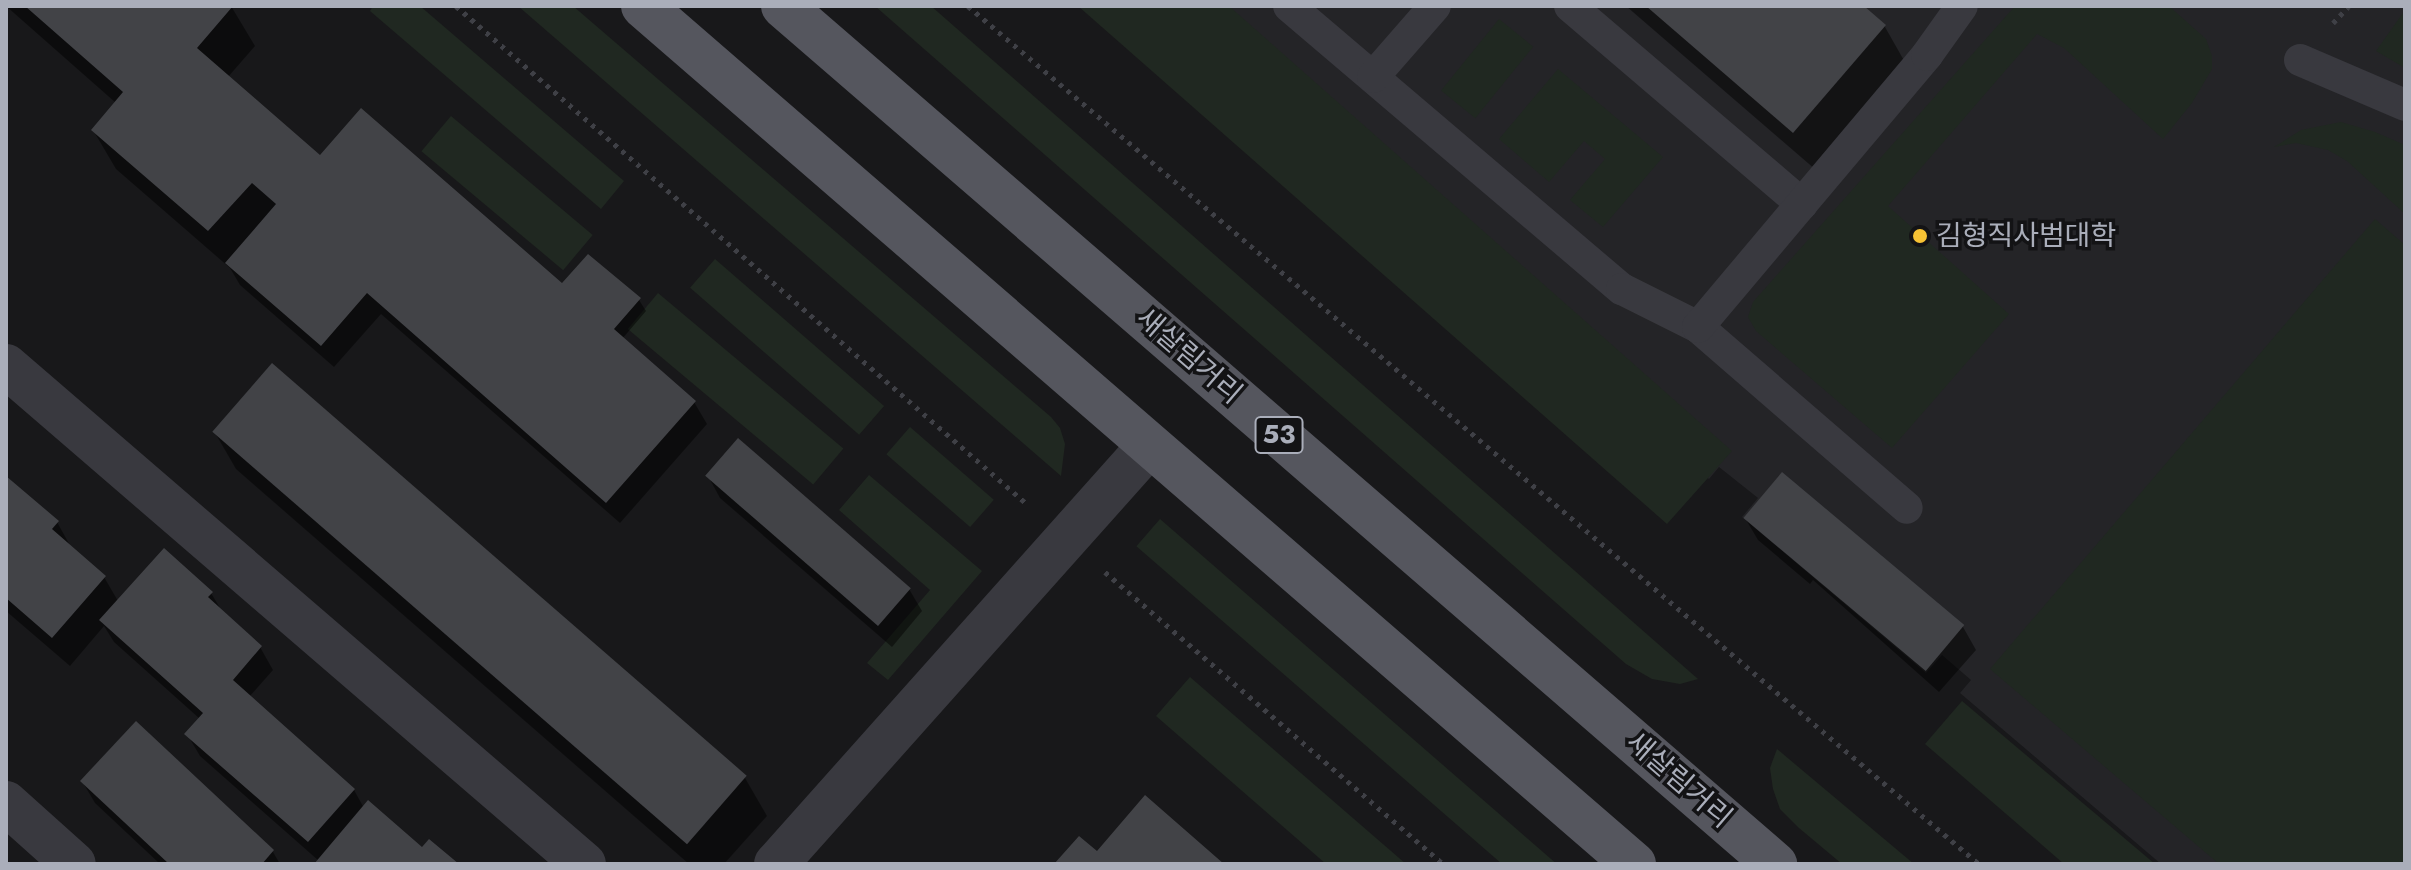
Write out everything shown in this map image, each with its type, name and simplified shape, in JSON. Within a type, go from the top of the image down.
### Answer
[{"type":"main road","points":[[643,6],[1148,447],[1634,864]]},
{"type":"main road","name":"새살림거리","points":[[783,6],[1775,864]]},
{"type":"street","points":[[6,366],[584,864]]},
{"type":"street","points":[[776,864],[1148,447]]},
{"type":"street","points":[[6,803],[74,864]]},
{"type":"lane","points":[[1289,6],[1622,289],[1698,327],[1907,508]]},
{"type":"lane","points":[[1373,77],[1435,6]]},
{"type":"lane","points":[[1570,6],[1802,204]]},
{"type":"lane","points":[[1698,327],[1927,55],[1962,6]]},
{"type":"lane","points":[[2300,60],[2405,105]]},
{"type":"path","points":[[456,6],[1443,864]]},
{"type":"path","points":[[968,6],[1979,864]]},
{"type":"path","points":[[2342,14],[2349,6]]},
{"type":"shaded area","points":[[373,6],[420,6],[624,181],[601,209],[370,11]]},
{"type":"shaded area","points":[[518,6],[573,6],[1051,417],[1060,428],[1065,444],[1061,476]]},
{"type":"shaded area","points":[[875,6],[931,6],[1698,679],[1680,684],[1652,679],[1626,664]]},
{"type":"shaded area","points":[[1078,6],[1229,6],[1732,451],[1667,524]]},
{"type":"shaded area","name":"김형직사범대학","points":[[1174,6],[2405,6],[2405,864],[2161,864],[1960,693],[1971,680],[1942,655],[1926,673],[1742,517],[1758,498],[1719,467],[1709,479]]},
{"type":"shaded area","points":[[2015,6],[2169,6],[2206,39],[2212,56],[2212,69],[2192,103],[2163,139],[2064,48],[2037,34],[1888,206],[2009,314],[1892,448],[1756,331],[1748,317],[1753,302]]},
{"type":"shaded area","points":[[2405,10],[2405,68],[2376,51]]},
{"type":"shaded area","points":[[1499,19],[1533,47],[1475,118],[1441,90]]},
{"type":"shaded area","points":[[1558,69],[1663,157],[1603,227],[1570,200],[1605,159],[1584,141],[1549,182],[1499,139]]},
{"type":"shaded area","points":[[451,116],[593,235],[563,270],[421,151]]},
{"type":"shaded area","points":[[2341,122],[2405,145],[2405,214],[2347,161],[2328,150],[2296,143],[2274,147],[2301,130]]},
{"type":"shaded area","points":[[2375,219],[2405,245],[2405,864],[2219,864],[1990,669]]},
{"type":"shaded area","points":[[715,259],[884,406],[859,435],[690,288]]},
{"type":"shaded area","points":[[658,293],[843,449],[813,485],[628,329]]},
{"type":"shaded area","points":[[910,427],[994,500],[970,527],[886,454]]},
{"type":"shaded area","points":[[869,475],[982,571],[888,680],[867,663],[930,590],[839,510]]},
{"type":"shaded area","points":[[1160,519],[1557,864],[1502,864],[1136,546]]},
{"type":"shaded area","points":[[1190,677],[1406,864],[1326,864],[1156,716]]},
{"type":"shaded area","points":[[1962,701],[2155,864],[2064,864],[1925,744]]},
{"type":"shaded area","points":[[1777,749],[1914,864],[1842,864],[1799,828],[1780,809],[1773,789],[1770,768]]},
{"type":"building","points":[[25,6],[233,6],[197,48],[320,155],[361,108],[562,283],[588,254],[641,298],[614,329],[696,401],[606,503],[367,293],[321,346],[225,263],[276,204],[252,183],[208,231],[91,130],[123,92]]},
{"type":"building","points":[[1646,6],[1864,6],[1886,25],[1793,133]]},
{"type":"building","points":[[272,363],[747,776],[687,844],[212,432]]},
{"type":"building","points":[[738,438],[911,588],[878,626],[705,476]]},
{"type":"building","points":[[1782,472],[1964,625],[1926,671],[1743,518]]},
{"type":"building","points":[[6,476],[59,521],[52,529],[106,576],[52,638],[6,598]]},
{"type":"building","points":[[164,548],[213,592],[208,597],[262,646],[233,680],[355,789],[308,842],[184,734],[203,713],[99,620]]},
{"type":"building","points":[[136,721],[274,850],[262,864],[169,864],[80,781]]},
{"type":"building","points":[[1145,795],[1224,864],[1054,864],[1079,836],[1097,851]]},
{"type":"building","points":[[368,800],[422,847],[429,839],[459,864],[314,864]]},
{"type":"place","name":"김형직사범대학","points":[[1920,236]]}]
